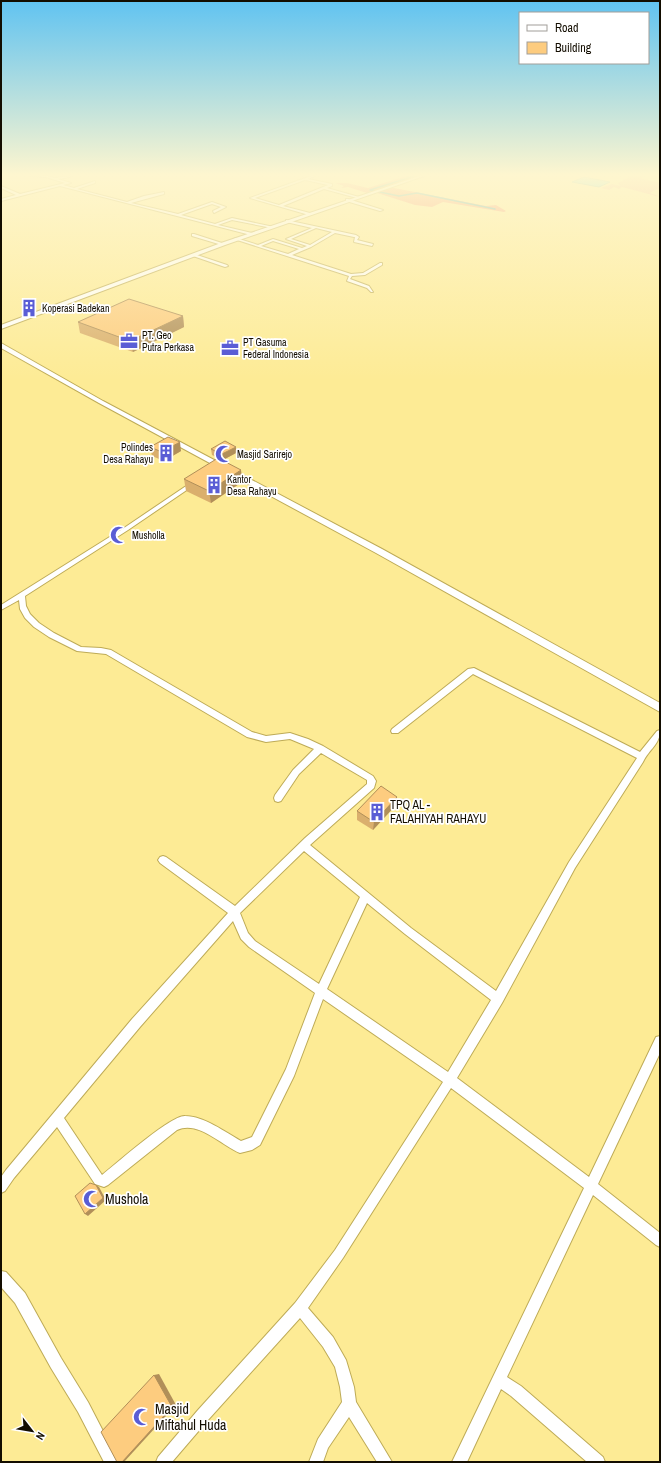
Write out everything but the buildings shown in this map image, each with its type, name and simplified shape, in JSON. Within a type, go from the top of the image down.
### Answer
[{"type":"street","points":[[1,327],[222,244]]},
{"type":"street","points":[[252,244],[351,275],[364,274],[381,264]]},
{"type":"street","points":[[257,246],[261,244]]},
{"type":"street","points":[[285,244],[301,250]]},
{"type":"street","points":[[305,244],[310,246]]},
{"type":"street","points":[[289,255],[313,244]]},
{"type":"street","points":[[194,255],[226,266]]},
{"type":"street","points":[[351,275],[348,280],[368,287],[372,291]]},
{"type":"street","points":[[1,345],[37,367],[218,468],[379,551],[660,708]]},
{"type":"street","points":[[1,608],[126,529],[172,496],[203,478]]},
{"type":"street","points":[[1,1187],[10,1174],[136,1023],[235,912],[304,845],[372,784],[370,778],[320,748],[290,736],[266,739],[250,735],[108,652],[82,649],[68,644],[27,616],[22,603],[22,595]]},
{"type":"street","points":[[395,731],[474,670],[642,756]]},
{"type":"street","points":[[163,1462],[203,1415],[300,1308],[339,1254],[450,1080],[498,999],[572,865],[642,756],[660,733]]},
{"type":"street","points":[[278,798],[296,772],[320,748]]},
{"type":"street","points":[[304,845],[408,931],[498,999]]},
{"type":"street","points":[[163,860],[235,912],[244,936],[252,944],[450,1080],[591,1186],[660,1241]]},
{"type":"street","points":[[57,1118],[101,1181],[104,1181],[173,1126],[184,1121],[207,1127],[240,1146],[252,1144],[256,1141],[290,1072],[321,991],[366,896]]},
{"type":"street","points":[[459,1462],[660,1041]]},
{"type":"street","points":[[1,1277],[20,1298],[56,1363],[83,1407],[112,1462]]},
{"type":"street","points":[[300,1308],[328,1342],[342,1365],[349,1404],[385,1462]]},
{"type":"street","points":[[499,1378],[598,1462]]},
{"type":"street","points":[[316,1462],[323,1444],[349,1404]]},
{"type":"place","name":"Koperasi Badekan","points":[[29,308]]},
{"type":"place","name":"PT. Geo Putra Perkasa","points":[[129,341]]},
{"type":"place","name":"PT Gasuma Federal Indonesia","points":[[230,348]]},
{"type":"place","name":"Polindes Desa Rahayu","points":[[166,453]]},
{"type":"place","name":"Masjid Sarirejo","points":[[224,454]]},
{"type":"place","name":"Kantor Desa Rahayu","points":[[214,485]]},
{"type":"place","name":"Musholla","points":[[119,535]]},
{"type":"place","name":"TPQ AL - FALAHIYAH RAHAYU","points":[[377,812]]},
{"type":"place","name":"Mushola","points":[[92,1199]]},
{"type":"place","name":"Masjid Miftahul Huda","points":[[142,1417]]}]
